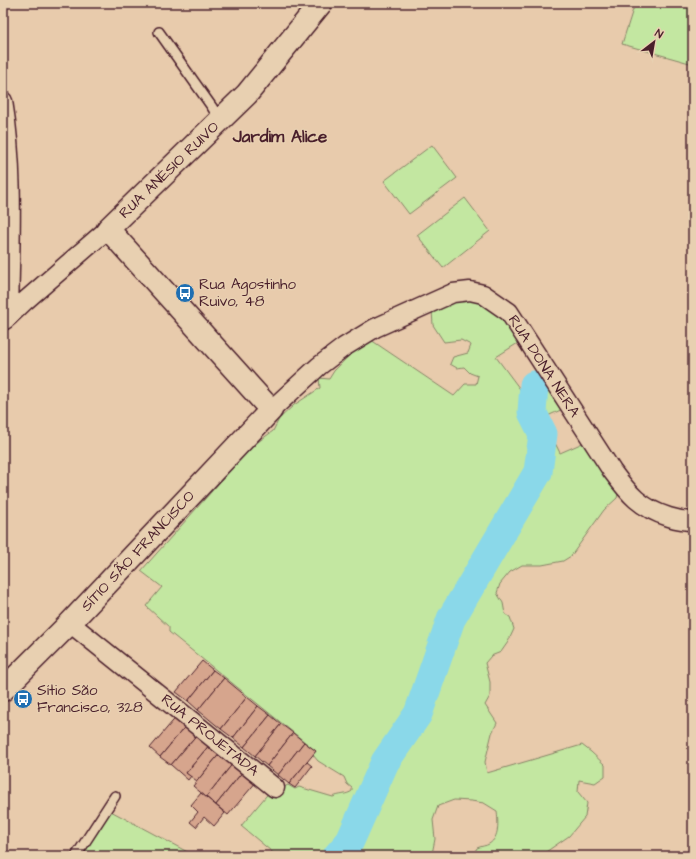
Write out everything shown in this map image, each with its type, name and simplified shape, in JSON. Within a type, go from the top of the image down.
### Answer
[{"type":"street","name":"RUA ANÉSIO RUIVO","points":[[6,319],[108,229],[247,94],[321,3]]},
{"type":"street","points":[[3,100],[9,153],[11,191],[6,319]]},
{"type":"street","points":[[108,229],[271,410]]},
{"type":"street","name":"RUA DONA NERA","points":[[271,410],[319,366],[344,347],[375,328],[454,293],[470,291],[483,294],[509,312],[612,471],[637,501],[655,513],[683,521],[693,521]]},
{"type":"street","name":"SÍTIO SÃO FRANCISCO","points":[[3,690],[70,623],[271,410]]},
{"type":"street","name":"RUA PROJETADA","points":[[70,623],[276,788]]},
{"type":"lane","points":[[159,32],[220,120]]},
{"type":"lane","points":[[76,856],[115,796]]},
{"type":"green space","points":[[635,3],[693,3],[693,64],[622,44]]},
{"type":"green space","points":[[432,145],[457,178],[409,214],[384,181]]},
{"type":"green space","points":[[465,198],[490,231],[443,268],[417,235]]},
{"type":"green space","points":[[469,295],[487,302],[515,330],[518,343],[496,357],[528,400],[552,389],[563,409],[543,418],[560,453],[585,442],[619,490],[617,498],[604,510],[571,556],[563,561],[542,565],[522,565],[510,572],[500,584],[497,593],[503,603],[505,614],[510,617],[514,629],[501,652],[491,656],[485,663],[490,682],[490,696],[485,705],[497,723],[492,733],[485,762],[487,773],[582,745],[605,765],[605,776],[595,783],[579,780],[578,792],[587,803],[585,817],[569,836],[540,856],[472,856],[477,848],[493,841],[498,829],[497,811],[484,803],[454,800],[438,806],[433,820],[435,839],[432,854],[430,856],[277,856],[241,826],[271,790],[288,785],[295,789],[299,787],[333,797],[350,792],[352,791],[352,788],[347,784],[344,777],[318,761],[313,755],[316,751],[169,632],[169,627],[146,606],[162,587],[141,571],[251,447],[273,431],[279,419],[294,405],[320,388],[319,378],[329,379],[334,371],[362,342],[371,340],[454,396],[465,384],[476,384],[478,376],[470,373],[464,367],[457,368],[450,364],[453,357],[468,353],[471,345],[461,340],[444,342],[433,325],[432,310]]},
{"type":"green space","points":[[107,809],[195,856],[84,856],[84,851]]},
{"type":"building","points":[[202,661],[213,670],[188,701],[176,692]]},
{"type":"building","points":[[213,670],[224,678],[198,710],[188,701]]},
{"type":"building","points":[[224,678],[247,697],[221,729],[198,710]]},
{"type":"building","points":[[247,697],[258,706],[233,738],[221,729]]},
{"type":"building","points":[[258,706],[270,715],[244,747],[233,738]]},
{"type":"building","points":[[178,715],[188,723],[160,757],[150,748]]},
{"type":"building","points":[[270,715],[281,724],[255,756],[244,747]]},
{"type":"building","points":[[188,723],[199,732],[171,765],[160,757]]},
{"type":"building","points":[[281,724],[293,733],[267,766],[255,756]]},
{"type":"building","points":[[199,732],[211,743],[186,773],[191,776],[188,780],[171,765]]},
{"type":"building","points":[[293,733],[304,742],[278,775],[267,766]]},
{"type":"building","points":[[304,742],[316,751],[289,784],[278,775]]},
{"type":"building","points":[[211,743],[221,752],[197,781],[186,773]]},
{"type":"building","points":[[221,752],[234,762],[206,797],[193,786]]},
{"type":"building","points":[[234,762],[244,770],[216,805],[206,797]]},
{"type":"building","points":[[307,762],[312,766],[295,788],[289,784]]},
{"type":"building","points":[[244,770],[257,781],[228,815],[216,805]]},
{"type":"building","points":[[201,793],[225,813],[214,826],[204,817],[196,827],[190,822],[198,812],[191,805]]},
{"type":"waterway","points":[[337,856],[350,841],[385,762],[418,714],[451,619],[538,472],[543,434],[532,412],[534,385]]},
{"type":"place","name":"Rua Agostinho Ruivo, 48","points":[[185,293]]},
{"type":"place","name":"Sítio São Francisco, 328","points":[[23,699]]},
{"type":"district","name":"Jardim Alice","points":[[280,137]]}]
